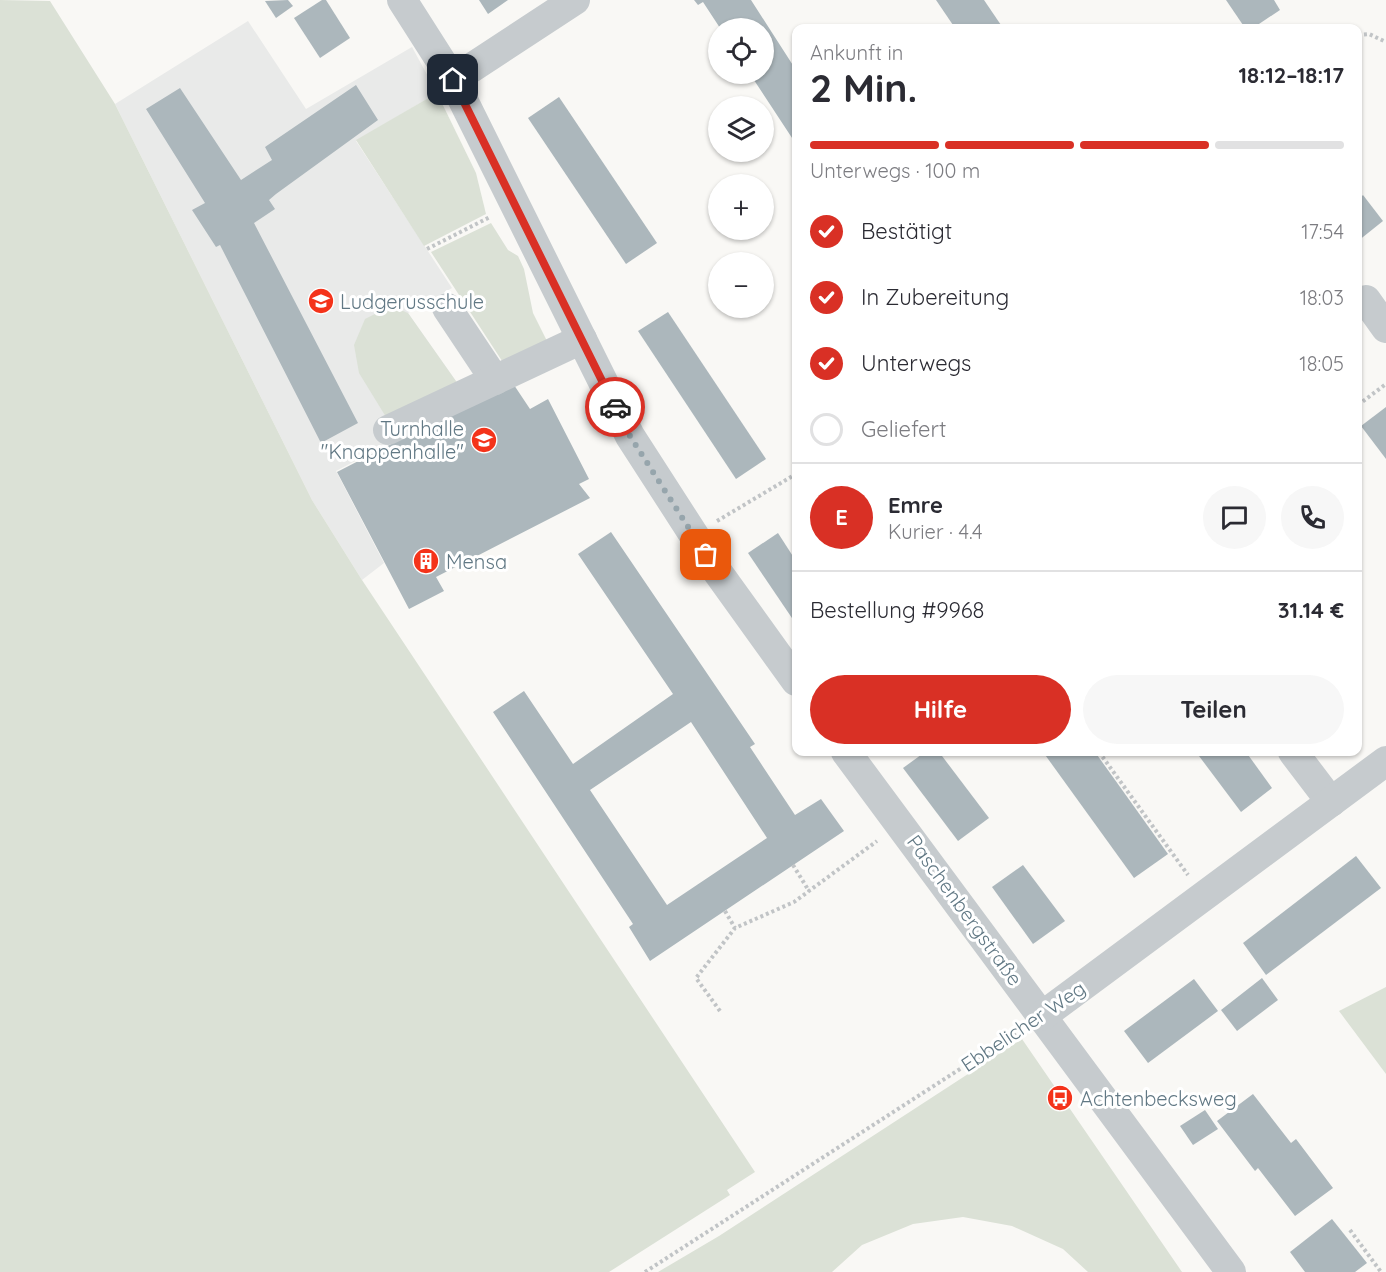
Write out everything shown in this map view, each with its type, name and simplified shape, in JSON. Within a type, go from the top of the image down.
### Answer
[{"type":"street","points":[[402,0],[453,80],[630,436],[719,574],[792,675]]},
{"type":"street","points":[[453,80],[575,0]]},
{"type":"street","points":[[1366,300],[1386,328]]},
{"type":"street","points":[[447,308],[495,380]]},
{"type":"street","points":[[388,430],[582,339]]},
{"type":"street","name":"Paschenbergstraße","points":[[849,756],[902,823],[1231,1272]]},
{"type":"street","points":[[1296,756],[1331,802]]},
{"type":"street","name":"Ebbelicher Weg","points":[[1042,1016],[1386,761]]},
{"type":"path","points":[[1362,35],[1369,34],[1386,42]]},
{"type":"path","points":[[427,249],[515,204]]},
{"type":"path","points":[[1362,402],[1386,384]]},
{"type":"path","points":[[694,535],[792,476]]},
{"type":"path","points":[[1102,756],[1204,898]]},
{"type":"path","points":[[720,1011],[696,978],[735,928],[794,902],[902,823]]},
{"type":"path","points":[[793,865],[809,891]]},
{"type":"path","points":[[725,911],[735,928]]},
{"type":"path","name":"Ebbelicher Weg","points":[[645,1272],[1042,1016]]},
{"type":"path","points":[[1350,1230],[1381,1272]]},
{"type":"shaded area","points":[[0,0],[50,1],[115,104],[312,500],[362,580],[755,1172],[727,1190],[730,1195],[609,1272],[0,1272]]},
{"type":"shaded area","name":"Ludgerusschule","points":[[248,21],[306,109],[412,47],[437,93],[356,141],[452,288],[408,313],[458,384],[467,403],[336,471],[384,563],[362,580],[312,500],[115,104]]},
{"type":"shaded area","points":[[437,93],[476,173],[486,214],[424,246],[356,140]]},
{"type":"shaded area","points":[[491,223],[508,250],[518,256],[524,269],[533,313],[549,345],[506,367],[431,252]]},
{"type":"shaded area","points":[[391,306],[408,313],[458,384],[386,417],[359,373],[354,345],[365,319]]},
{"type":"shaded area","points":[[1386,987],[1386,1074],[1339,1011]]},
{"type":"shaded area","points":[[1022,1039],[1182,1272],[1088,1272],[1063,1249],[1012,1226],[963,1217],[913,1224],[862,1245],[832,1272],[658,1272],[719,1236]]},
{"type":"building","points":[[288,0],[293,6],[276,18],[265,1]]},
{"type":"building","points":[[322,0],[326,0],[350,38],[320,58],[294,18]]},
{"type":"building","points":[[479,0],[508,0],[488,14]]},
{"type":"building","points":[[694,0],[751,0],[763,18],[713,18],[703,2],[698,5]]},
{"type":"building","points":[[936,0],[984,0],[1000,24],[952,24]]},
{"type":"building","points":[[1226,0],[1274,0],[1280,10],[1259,24],[1242,24]]},
{"type":"building","points":[[774,36],[792,64],[792,138],[774,111],[774,96],[764,96],[757,84],[774,84]]},
{"type":"building","points":[[356,85],[378,120],[276,194],[269,200],[275,209],[254,223],[358,423],[321,443],[220,245],[216,247],[192,210],[205,203],[146,109],[180,88],[241,180],[272,160],[265,147]]},
{"type":"building","points":[[559,97],[657,243],[626,264],[528,118]]},
{"type":"building","points":[[1362,196],[1383,221],[1362,238]]},
{"type":"building","points":[[668,312],[766,459],[736,479],[638,331]]},
{"type":"building","name":"Turnhalle \"Knappenhalle\"","points":[[512,382],[530,409],[548,399],[589,479],[579,484],[590,498],[436,577],[444,591],[409,609],[337,472]]},
{"type":"building","points":[[1386,407],[1386,459],[1362,427]]},
{"type":"building","points":[[611,532],[755,744],[750,747],[795,815],[821,799],[844,831],[650,961],[629,927],[633,924],[493,712],[524,691],[573,764],[673,694],[578,554]],"holes":[[[691,722],[767,838],[667,905],[590,790]]]},
{"type":"building","points":[[778,533],[792,555],[792,618],[748,553]]},
{"type":"building","points":[[920,756],[942,756],[989,818],[958,841],[903,768]]},
{"type":"building","points":[[1046,756],[1098,756],[1168,854],[1134,878]]},
{"type":"building","points":[[1199,756],[1249,756],[1272,788],[1241,812]]},
{"type":"building","points":[[1356,856],[1381,888],[1266,975],[1243,943]]},
{"type":"building","points":[[1023,865],[1065,921],[1033,944],[992,887]]},
{"type":"building","points":[[1262,978],[1278,1000],[1237,1031],[1221,1010]]},
{"type":"building","points":[[1194,979],[1218,1011],[1148,1063],[1124,1031]]},
{"type":"building","points":[[1253,1094],[1291,1143],[1296,1139],[1333,1188],[1295,1216],[1258,1168],[1255,1171],[1217,1121]]},
{"type":"building","points":[[1205,1110],[1218,1129],[1193,1145],[1180,1126]]},
{"type":"building","points":[[1332,1219],[1367,1263],[1355,1272],[1305,1272],[1290,1252]]},
{"type":"way so far","points":[[615,407],[630,436],[706,555]]},
{"type":"place","name":"Ludgerusschule","points":[[321,301]]},
{"type":"place","name":"Turnhalle \"Knappenhalle\"","points":[[484,440]]},
{"type":"place","name":"Mensa","points":[[426,561]]},
{"type":"place","name":"Achtenbecksweg","points":[[1060,1098]]},
{"type":"route","points":[[453,80],[615,407]]}]
